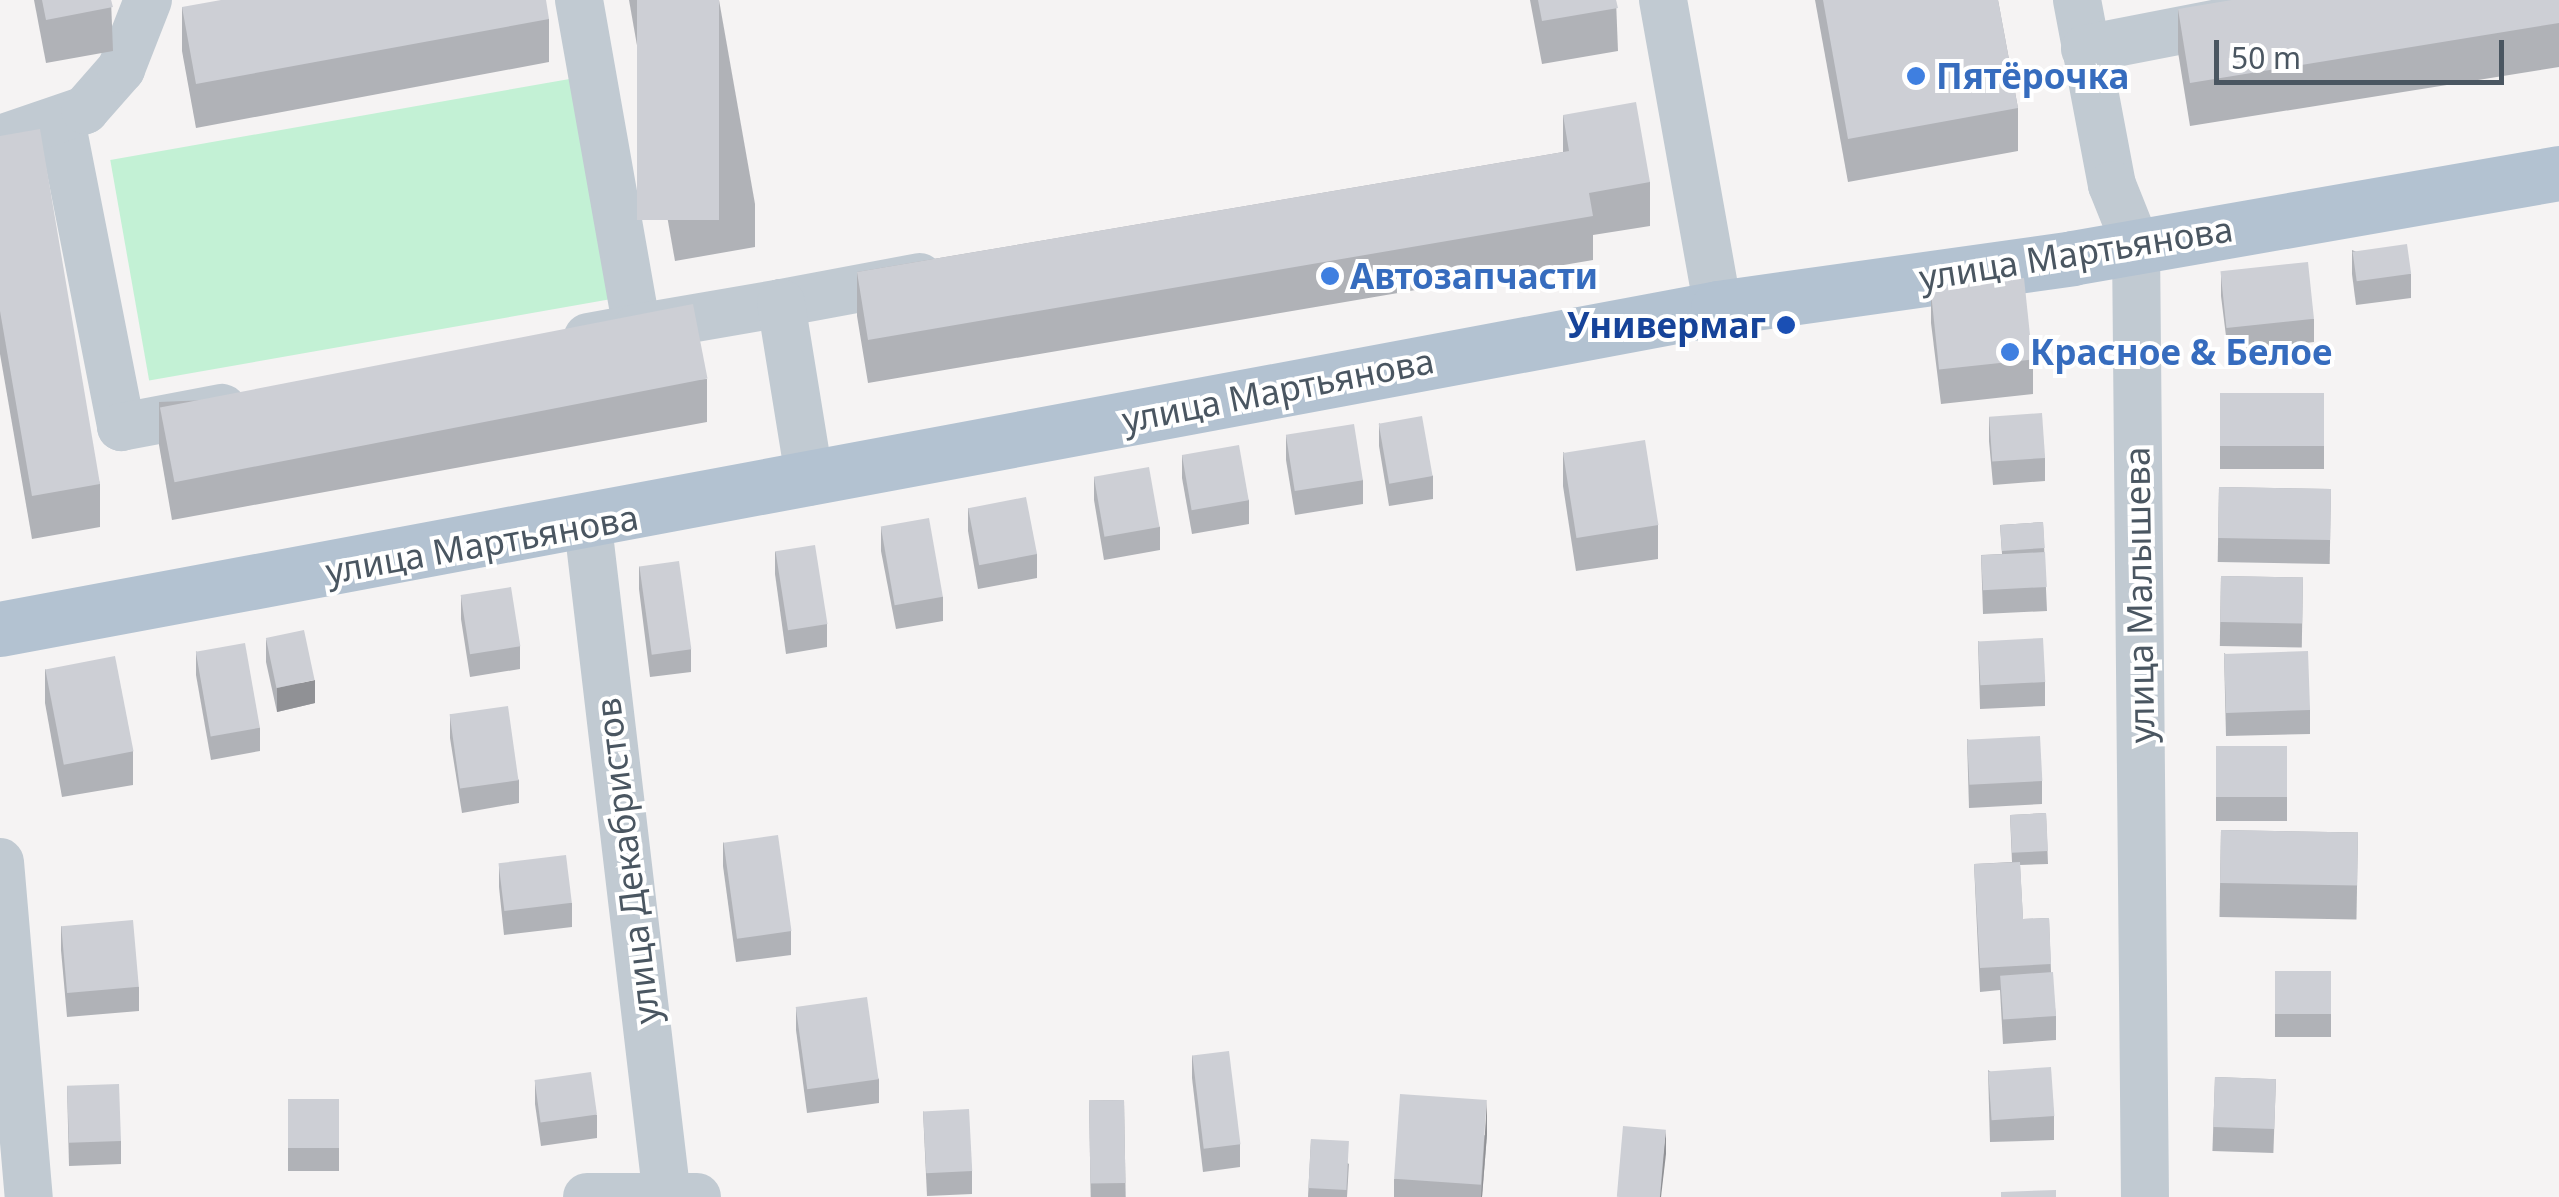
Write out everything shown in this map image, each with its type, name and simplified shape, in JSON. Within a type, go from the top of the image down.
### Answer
[{"type":"main road","name":"улица Мартьянова","points":[[0,629],[588,526],[1718,308],[2136,246],[2559,172]]},
{"type":"street","points":[[0,138],[85,110],[121,69],[148,0]]},
{"type":"street","points":[[579,0],[637,328]]},
{"type":"street","points":[[1662,0],[1718,308]]},
{"type":"street","name":"улица Малышева","points":[[2077,0],[2112,185],[2136,246],[2144,1197]]},
{"type":"street","points":[[2085,49],[2280,5],[2336,0]]},
{"type":"street","points":[[61,120],[121,427],[275,398]]},
{"type":"street","points":[[542,346],[968,268]]},
{"type":"street","points":[[781,303],[810,482]]},
{"type":"street","name":"улица Декабристов","points":[[588,526],[677,1196]]},
{"type":"street","points":[[0,862],[29,1197]]},
{"type":"street","points":[[587,1197],[677,1196]]},
{"type":"green space","points":[[581,77],[620,298],[149,381],[110,160]]},
{"type":"building","points":[[42,0],[111,0],[113,7],[46,20]]},
{"type":"building","points":[[221,0],[546,0],[549,19],[196,84],[182,7]]},
{"type":"building","points":[[637,0],[719,0],[719,220],[637,220]]},
{"type":"building","points":[[1538,0],[1616,0],[1618,8],[1542,21]]},
{"type":"building","name":"Пятёрочка","points":[[1823,0],[1998,0],[2018,108],[1848,139]]},
{"type":"building","points":[[2232,0],[2559,0],[2559,23],[2190,83],[2178,9]]},
{"type":"building","points":[[1636,102],[1650,182],[1589,193],[1593,216],[868,340],[857,272],[1569,151],[1563,115]]},
{"type":"building","points":[[40,129],[100,484],[32,496],[0,311],[0,136]]},
{"type":"building","points":[[2407,244],[2411,274],[2357,281],[2353,252]]},
{"type":"building","points":[[2308,262],[2314,319],[2226,328],[2220,271]]},
{"type":"building","points":[[2024,278],[2033,360],[1939,369],[1931,288]]},
{"type":"building","points":[[693,304],[708,379],[174,482],[160,408]]},
{"type":"building","points":[[2220,393],[2324,393],[2324,446],[2220,446]]},
{"type":"building","points":[[2042,413],[2045,458],[1992,462],[1989,417]]},
{"type":"building","points":[[1422,416],[1433,476],[1389,484],[1379,424]]},
{"type":"building","points":[[1354,424],[1363,480],[1295,491],[1286,435]]},
{"type":"building","points":[[1645,440],[1658,525],[1576,538],[1563,453]]},
{"type":"building","points":[[1239,445],[1249,500],[1192,510],[1182,455]]},
{"type":"building","points":[[1149,467],[1160,527],[1104,537],[1094,477]]},
{"type":"building","points":[[2219,487],[2331,489],[2330,540],[2218,538]]},
{"type":"building","points":[[1026,497],[1037,554],[979,565],[968,508]]},
{"type":"building","points":[[929,518],[943,597],[895,605],[881,527]]},
{"type":"building","points":[[2043,522],[2045,548],[2002,551],[2000,525]]},
{"type":"building","points":[[815,545],[828,624],[788,630],[775,551]]},
{"type":"building","points":[[2045,552],[2047,587],[1983,590],[1981,555]]},
{"type":"building","points":[[679,561],[691,649],[652,655],[639,567]]},
{"type":"building","points":[[2221,576],[2303,577],[2302,623],[2220,622]]},
{"type":"building","points":[[511,587],[520,646],[470,654],[461,595]]},
{"type":"building","points":[[304,630],[315,680],[276,688],[266,638]]},
{"type":"building","points":[[2043,638],[2045,682],[1980,685],[1978,641]]},
{"type":"building","points":[[245,643],[260,728],[211,736],[196,652]]},
{"type":"building","points":[[2308,651],[2310,710],[2226,713],[2224,654]]},
{"type":"building","points":[[115,656],[134,751],[64,765],[45,670]]},
{"type":"building","points":[[508,706],[518,780],[460,788],[450,714]]},
{"type":"building","points":[[2040,736],[2042,781],[1969,785],[1967,740]]},
{"type":"building","points":[[2216,746],[2287,746],[2287,797],[2216,797]]},
{"type":"building","points":[[2046,813],[2048,851],[2012,853],[2010,815]]},
{"type":"building","points":[[2221,830],[2358,832],[2357,885],[2220,883]]},
{"type":"building","points":[[778,835],[791,931],[737,939],[724,843]]},
{"type":"building","points":[[566,855],[572,903],[504,911],[499,863]]},
{"type":"building","points":[[2020,862],[2023,919],[2049,918],[2051,964],[1980,968],[1974,864]]},
{"type":"building","points":[[133,920],[139,987],[67,993],[61,926]]},
{"type":"building","points":[[2275,971],[2331,971],[2331,1014],[2275,1014]]},
{"type":"building","points":[[2053,972],[2056,1016],[2003,1020],[2000,976]]},
{"type":"building","points":[[867,997],[879,1079],[807,1089],[796,1007]]},
{"type":"building","points":[[1229,1051],[1240,1144],[1204,1149],[1192,1056]]},
{"type":"building","points":[[2051,1067],[2054,1116],[1992,1120],[1988,1071]]},
{"type":"building","points":[[591,1072],[597,1115],[541,1123],[535,1080]]},
{"type":"building","points":[[2215,1077],[2276,1079],[2274,1129],[2213,1127]]},
{"type":"building","points":[[119,1084],[121,1141],[69,1143],[67,1086]]},
{"type":"building","points":[[1400,1094],[1487,1100],[1481,1185],[1394,1179]]},
{"type":"building","points":[[288,1099],[339,1099],[339,1148],[288,1148]]},
{"type":"building","points":[[1124,1100],[1125,1183],[1090,1184],[1089,1101]]},
{"type":"building","points":[[969,1109],[972,1171],[926,1173],[923,1111]]},
{"type":"building","points":[[1623,1126],[1666,1130],[1660,1197],[1617,1197]]},
{"type":"building","points":[[1311,1139],[1349,1141],[1346,1190],[1308,1188]]},
{"type":"building","points":[[2056,1190],[2056,1197],[2001,1197],[2001,1192]]},
{"type":"place","name":"Пятёрочка","points":[[1916,76]]},
{"type":"place","name":"Автозапчасти","points":[[1330,276]]},
{"type":"place","name":"Универмаг","points":[[1786,325]]},
{"type":"place","name":"Красное & Белое","points":[[2010,352]]}]
